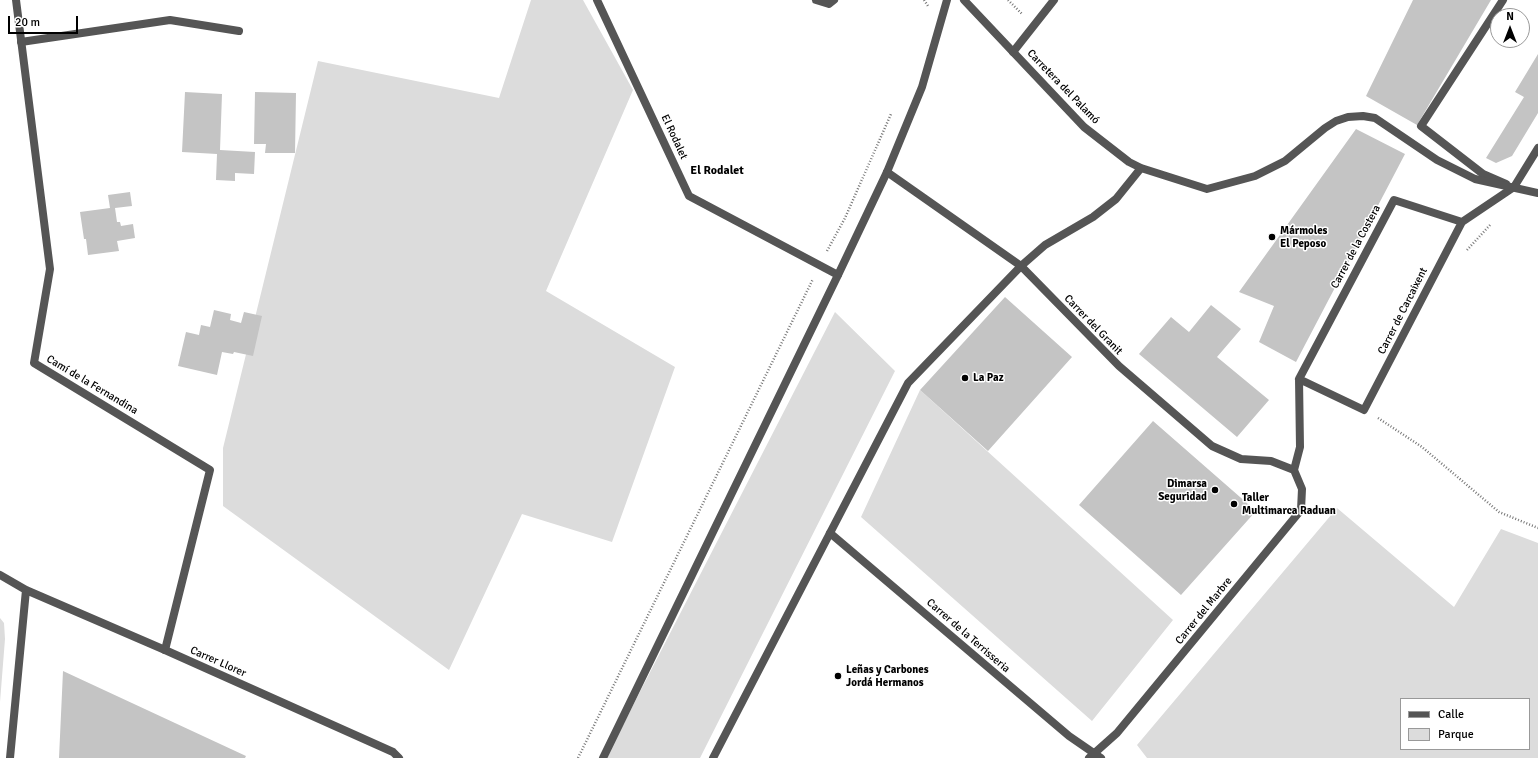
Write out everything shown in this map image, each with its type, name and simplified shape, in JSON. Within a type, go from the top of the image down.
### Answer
[{"type":"street","name":"Camí de la Fernandina","points":[[16,0],[50,269],[34,363],[210,470],[165,650]]},
{"type":"street","name":"El Rodalet","points":[[597,0],[689,196],[838,275]]},
{"type":"street","points":[[816,0],[829,4],[834,0]]},
{"type":"street","points":[[603,758],[838,275],[886,172],[922,87],[947,0]]},
{"type":"street","name":"Carretera del Palamó","points":[[964,0],[1084,127],[1129,162],[1142,168],[1207,189],[1255,176],[1285,161],[1325,128],[1336,121],[1348,117],[1363,116],[1375,118],[1437,160],[1475,179],[1514,187]]},
{"type":"street","points":[[1013,52],[1054,0]]},
{"type":"street","points":[[1503,0],[1421,126],[1483,174],[1514,187],[1538,192]]},
{"type":"street","points":[[21,42],[170,20],[239,31]]},
{"type":"street","points":[[1462,222],[1514,187],[1538,148]]},
{"type":"street","points":[[713,758],[908,383],[1021,266],[1046,245],[1094,217],[1116,199],[1142,168]]},
{"type":"street","name":"Carrer del Granit","points":[[886,172],[1021,266],[1119,366],[1212,446],[1242,459],[1270,461],[1294,470]]},
{"type":"street","name":"Carrer de la Costera","points":[[1299,380],[1394,200],[1462,222]]},
{"type":"street","name":"Carrer de Carcaixent","points":[[1364,410],[1462,222]]},
{"type":"street","points":[[1294,470],[1300,447],[1299,380],[1364,410]]},
{"type":"street","name":"Carrer del Marbre","points":[[1091,756],[1117,733],[1301,510],[1302,489],[1294,470]]},
{"type":"street","name":"Carrer de la Terrisseria","points":[[830,533],[1091,756]]},
{"type":"street","name":"Carrer Llorer","points":[[0,575],[26,590],[165,650],[393,752],[399,758]]},
{"type":"street","points":[[10,758],[26,590]]},
{"type":"street","points":[[1091,756],[1101,758]]},
{"type":"path","points":[[924,0],[928,7]]},
{"type":"path","points":[[578,758],[820,265],[845,218],[894,109]]},
{"type":"path","points":[[1463,254],[1492,222]]},
{"type":"path","points":[[1364,410],[1422,447],[1499,512],[1538,528]]},
{"type":"green space","points":[[531,0],[583,0],[633,90],[546,291],[675,367],[612,542],[522,514],[449,670],[223,506],[223,448],[318,61],[499,98]]},
{"type":"green space","points":[[835,312],[895,371],[700,758],[606,758]]},
{"type":"green space","points":[[920,390],[1173,620],[1092,721],[861,517]]},
{"type":"green space","points":[[1337,508],[1454,607],[1501,529],[1538,543],[1538,758],[1147,758],[1137,745]]},
{"type":"green space","points":[[0,618],[4,623],[5,639],[0,702]]},
{"type":"building","points":[[1413,0],[1491,0],[1417,125],[1366,96]]},
{"type":"building","points":[[1538,54],[1538,113],[1512,156],[1496,163],[1486,158],[1524,97],[1515,92]]},
{"type":"building","points":[[185,92],[222,94],[220,150],[255,152],[254,174],[235,173],[235,181],[216,180],[217,154],[182,152]]},
{"type":"building","points":[[255,92],[296,93],[295,153],[265,153],[266,144],[254,144]]},
{"type":"building","points":[[1356,129],[1405,154],[1296,362],[1259,342],[1274,306],[1239,292]]},
{"type":"building","points":[[130,192],[132,206],[115,208],[117,222],[120,222],[121,226],[133,224],[135,238],[117,241],[119,251],[88,255],[80,212],[110,208],[108,195]]},
{"type":"building","points":[[1005,297],[1072,357],[988,451],[920,390]]},
{"type":"building","points":[[1211,305],[1241,329],[1217,357],[1269,400],[1237,437],[1139,354],[1171,317],[1189,332]]},
{"type":"building","points":[[214,310],[231,314],[230,320],[241,323],[244,312],[262,316],[253,356],[234,352],[233,354],[222,352],[217,375],[178,366],[186,332],[199,335],[201,325],[210,327]]},
{"type":"building","points":[[1153,421],[1256,511],[1181,595],[1079,505]]},
{"type":"building","points":[[63,671],[246,756],[245,758],[59,758]]},
{"type":"place","name":"Mármoles El Peposo","points":[[1272,237]]},
{"type":"place","name":"La Paz","points":[[965,378]]},
{"type":"place","name":"Dimarsa Seguridad","points":[[1215,490]]},
{"type":"place","name":"Taller Multimarca Raduan","points":[[1234,504]]},
{"type":"place","name":"Leñas y Carbones Jordá Hermanos","points":[[838,676]]},
{"type":"district","name":"El Rodalet","points":[[717,171]]}]
